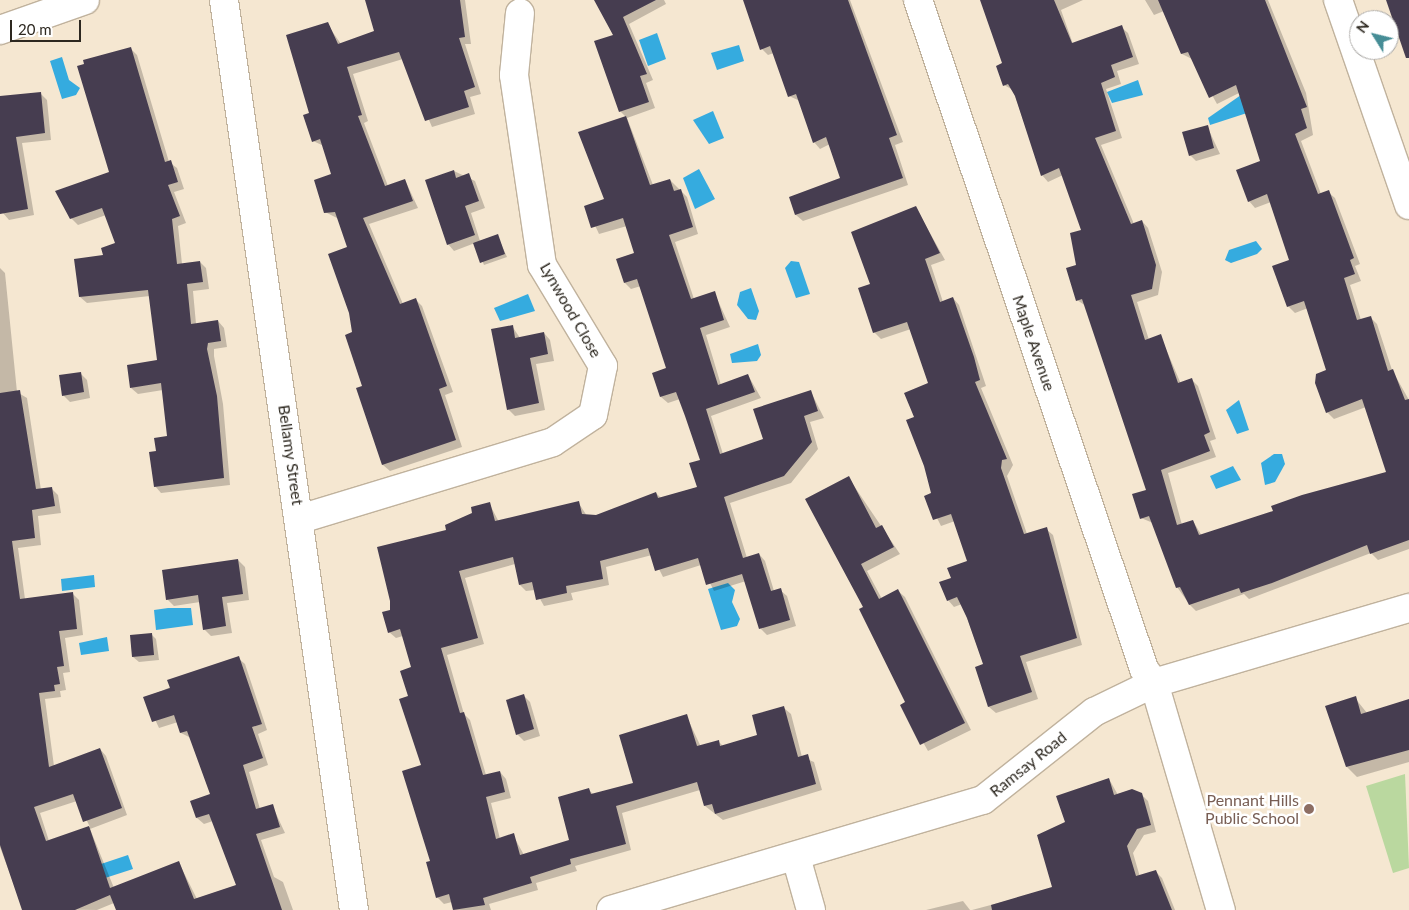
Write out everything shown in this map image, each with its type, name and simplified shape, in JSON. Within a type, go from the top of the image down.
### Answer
[{"type":"street","points":[[0,30],[85,0]]},
{"type":"street","name":"Bellamy Street","points":[[224,0],[300,519],[354,910]]},
{"type":"street","name":"Maple Avenue","points":[[918,0],[1141,660],[1154,683],[1221,910]]},
{"type":"street","points":[[1338,0],[1409,205]]},
{"type":"street","name":"Lynwood Close","points":[[300,519],[552,442],[593,416],[603,366],[542,265],[514,75],[520,13]]},
{"type":"street","name":"Ramsay Road","points":[[611,910],[796,857],[983,800],[1094,712],[1154,683],[1409,608]]},
{"type":"street","points":[[796,857],[811,910]]},
{"type":"green space","points":[[1405,774],[1409,868],[1393,873],[1366,786]]},
{"type":"water","points":[[657,33],[666,59],[648,66],[639,40]]},
{"type":"water","points":[[739,45],[744,61],[717,70],[711,53]]},
{"type":"water","points":[[62,57],[69,80],[80,88],[76,95],[62,99],[50,61]]},
{"type":"water","points":[[1138,80],[1143,95],[1112,103],[1107,92]]},
{"type":"water","points":[[1241,95],[1247,113],[1210,125],[1208,118]]},
{"type":"water","points":[[713,111],[724,138],[709,144],[693,120]]},
{"type":"water","points":[[699,169],[715,199],[695,209],[683,178]]},
{"type":"water","points":[[1256,241],[1262,249],[1257,254],[1231,263],[1225,260],[1229,250]]},
{"type":"water","points":[[791,261],[799,262],[810,294],[796,298],[785,268]]},
{"type":"water","points":[[751,288],[759,311],[756,320],[748,319],[737,305],[740,292]]},
{"type":"water","points":[[528,294],[535,311],[500,321],[494,308]]},
{"type":"water","points":[[758,344],[761,355],[757,361],[732,363],[730,354]]},
{"type":"water","points":[[1239,400],[1249,430],[1237,434],[1226,410]]},
{"type":"water","points":[[1274,454],[1282,454],[1285,464],[1275,482],[1265,485],[1261,463]]},
{"type":"water","points":[[1233,466],[1241,480],[1216,489],[1210,476]]},
{"type":"water","points":[[94,575],[95,587],[62,591],[61,579]]},
{"type":"water","points":[[728,583],[735,590],[732,602],[740,619],[737,626],[721,630],[708,589]]},
{"type":"water","points":[[191,608],[193,625],[156,630],[154,610]]},
{"type":"water","points":[[107,637],[109,651],[81,655],[79,643]]},
{"type":"water","points":[[128,855],[133,869],[102,879],[98,865]]},
{"type":"building","points":[[365,0],[460,0],[465,37],[459,38],[475,87],[464,91],[469,107],[425,121],[399,52],[347,67],[362,115],[358,116],[385,186],[405,179],[413,201],[363,218],[400,304],[416,298],[447,386],[439,389],[456,440],[382,465],[356,388],[362,386],[345,335],[352,332],[349,313],[328,254],[347,247],[335,212],[324,213],[314,180],[331,174],[320,139],[312,142],[303,115],[309,113],[286,35],[328,22],[338,44],[374,31]]},
{"type":"building","points":[[594,0],[656,0],[623,17],[647,74],[640,76],[649,102],[619,112],[594,41],[613,35]]},
{"type":"building","points":[[743,0],[848,0],[897,135],[889,138],[903,178],[795,215],[789,197],[840,178],[826,137],[813,143],[796,94],[788,97],[770,46],[760,50]]},
{"type":"building","points":[[980,0],[1054,0],[1072,43],[1122,25],[1133,57],[1111,65],[1115,77],[1101,83],[1116,131],[1095,138],[1131,224],[1142,220],[1156,265],[1152,289],[1131,295],[1145,340],[1161,334],[1178,383],[1192,378],[1210,432],[1204,435],[1210,451],[1161,470],[1177,525],[1193,520],[1199,535],[1273,511],[1271,506],[1302,495],[1386,472],[1362,399],[1326,413],[1315,383],[1316,374],[1326,370],[1304,301],[1287,307],[1272,266],[1289,260],[1267,194],[1248,202],[1236,170],[1260,161],[1236,85],[1209,98],[1188,52],[1181,54],[1158,0],[1265,0],[1307,107],[1301,109],[1307,128],[1295,134],[1318,194],[1329,190],[1354,258],[1350,260],[1355,274],[1344,278],[1357,320],[1371,316],[1388,371],[1393,369],[1405,400],[1409,399],[1409,540],[1370,554],[1367,545],[1272,583],[1241,593],[1239,588],[1189,605],[1180,587],[1176,588],[1149,516],[1140,519],[1132,494],[1146,490],[1082,299],[1076,301],[1066,268],[1076,265],[1070,233],[1081,230],[1059,168],[1041,176],[1015,96],[1008,84],[1003,86],[996,66],[1002,63]]},
{"type":"building","points":[[1386,0],[1409,0],[1409,58],[1406,58],[1399,38],[1399,10],[1389,10]]},
{"type":"building","points":[[131,47],[165,162],[171,160],[178,182],[168,185],[180,216],[172,219],[177,264],[200,261],[203,282],[187,284],[191,324],[218,320],[221,341],[208,343],[207,349],[217,396],[224,478],[154,487],[149,452],[156,451],[154,438],[167,436],[161,383],[130,388],[127,365],[157,360],[148,290],[79,297],[74,259],[103,255],[101,248],[115,243],[102,208],[70,219],[55,191],[109,172],[77,66],[84,64],[83,60]]},
{"type":"building","points":[[41,92],[45,133],[16,137],[28,209],[0,214],[0,96]]},
{"type":"building","points":[[626,116],[650,185],[670,179],[674,191],[681,189],[693,227],[669,235],[691,299],[715,291],[724,320],[700,328],[718,385],[748,374],[755,392],[706,409],[720,454],[763,439],[753,409],[811,390],[818,411],[804,416],[812,442],[784,476],[724,497],[743,558],[759,553],[771,591],[781,588],[790,620],[759,629],[742,574],[706,585],[698,558],[655,571],[648,548],[600,561],[603,579],[566,586],[567,593],[536,600],[532,582],[519,585],[513,557],[459,571],[478,638],[441,648],[460,713],[464,712],[483,775],[500,771],[505,792],[486,797],[496,839],[514,833],[520,855],[569,840],[558,797],[589,788],[591,794],[633,783],[619,735],[687,714],[697,746],[719,740],[720,746],[757,735],[752,715],[784,706],[798,757],[808,754],[816,784],[715,814],[712,804],[704,806],[697,782],[616,806],[626,844],[570,859],[571,864],[530,877],[532,883],[483,898],[485,905],[453,910],[449,894],[436,898],[426,862],[430,861],[402,771],[421,765],[399,699],[408,696],[400,671],[411,667],[400,629],[388,633],[382,612],[390,610],[390,601],[377,547],[446,530],[445,525],[472,513],[471,507],[490,502],[495,521],[579,501],[582,514],[596,515],[656,492],[658,498],[697,487],[689,463],[700,460],[676,392],[660,397],[652,373],[666,368],[637,279],[624,283],[616,259],[634,253],[623,218],[591,228],[584,206],[604,199],[578,132]]},
{"type":"building","points":[[1208,125],[1214,148],[1189,156],[1182,132]]},
{"type":"building","points":[[454,170],[456,178],[469,173],[479,201],[465,206],[475,235],[447,245],[425,180]]},
{"type":"building","points":[[916,206],[940,253],[925,259],[940,302],[953,297],[980,380],[975,382],[1007,459],[1002,460],[1001,468],[1024,534],[1047,527],[1077,638],[1020,656],[1032,692],[988,707],[975,667],[983,664],[967,618],[957,597],[947,601],[939,582],[951,578],[947,568],[967,561],[951,514],[933,520],[924,496],[931,493],[924,466],[906,420],[914,417],[904,393],[928,383],[907,322],[873,333],[858,288],[870,284],[851,232]]},
{"type":"building","points":[[498,234],[505,254],[480,263],[473,243]]},
{"type":"building","points":[[513,325],[515,338],[544,332],[548,354],[530,358],[539,403],[507,410],[491,329]]},
{"type":"building","points":[[81,372],[84,392],[62,396],[59,375]]},
{"type":"building","points":[[20,390],[36,489],[52,487],[55,506],[32,510],[35,538],[12,541],[20,599],[73,592],[77,629],[59,631],[64,666],[57,667],[60,684],[54,685],[55,691],[39,693],[49,767],[100,748],[122,808],[83,822],[73,794],[34,807],[46,841],[89,826],[110,888],[179,861],[194,899],[236,885],[209,814],[196,818],[190,801],[210,794],[187,731],[180,733],[174,715],[152,722],[143,697],[170,688],[167,680],[239,656],[262,724],[252,727],[263,758],[243,765],[256,809],[273,804],[280,827],[256,834],[282,910],[116,910],[110,895],[75,910],[22,910],[0,845],[0,393]]},
{"type":"building","points":[[849,476],[876,528],[882,525],[894,547],[861,564],[879,599],[898,589],[965,723],[920,745],[900,705],[905,702],[859,609],[863,607],[805,499]]},
{"type":"building","points":[[238,559],[243,594],[222,597],[226,626],[203,630],[198,595],[166,600],[162,570]]},
{"type":"building","points":[[152,633],[154,655],[132,657],[130,635]]},
{"type":"building","points":[[524,694],[534,729],[516,735],[506,700]]},
{"type":"building","points":[[1356,696],[1361,714],[1409,699],[1409,750],[1346,767],[1325,706]]},
{"type":"building","points":[[1109,778],[1114,795],[1132,789],[1142,793],[1151,825],[1137,829],[1127,846],[1136,876],[1156,870],[1172,910],[992,910],[991,905],[1052,887],[1037,835],[1065,822],[1056,796]]},
{"type":"place","name":"Pennant Hills Public School","points":[[1309,809]]}]
